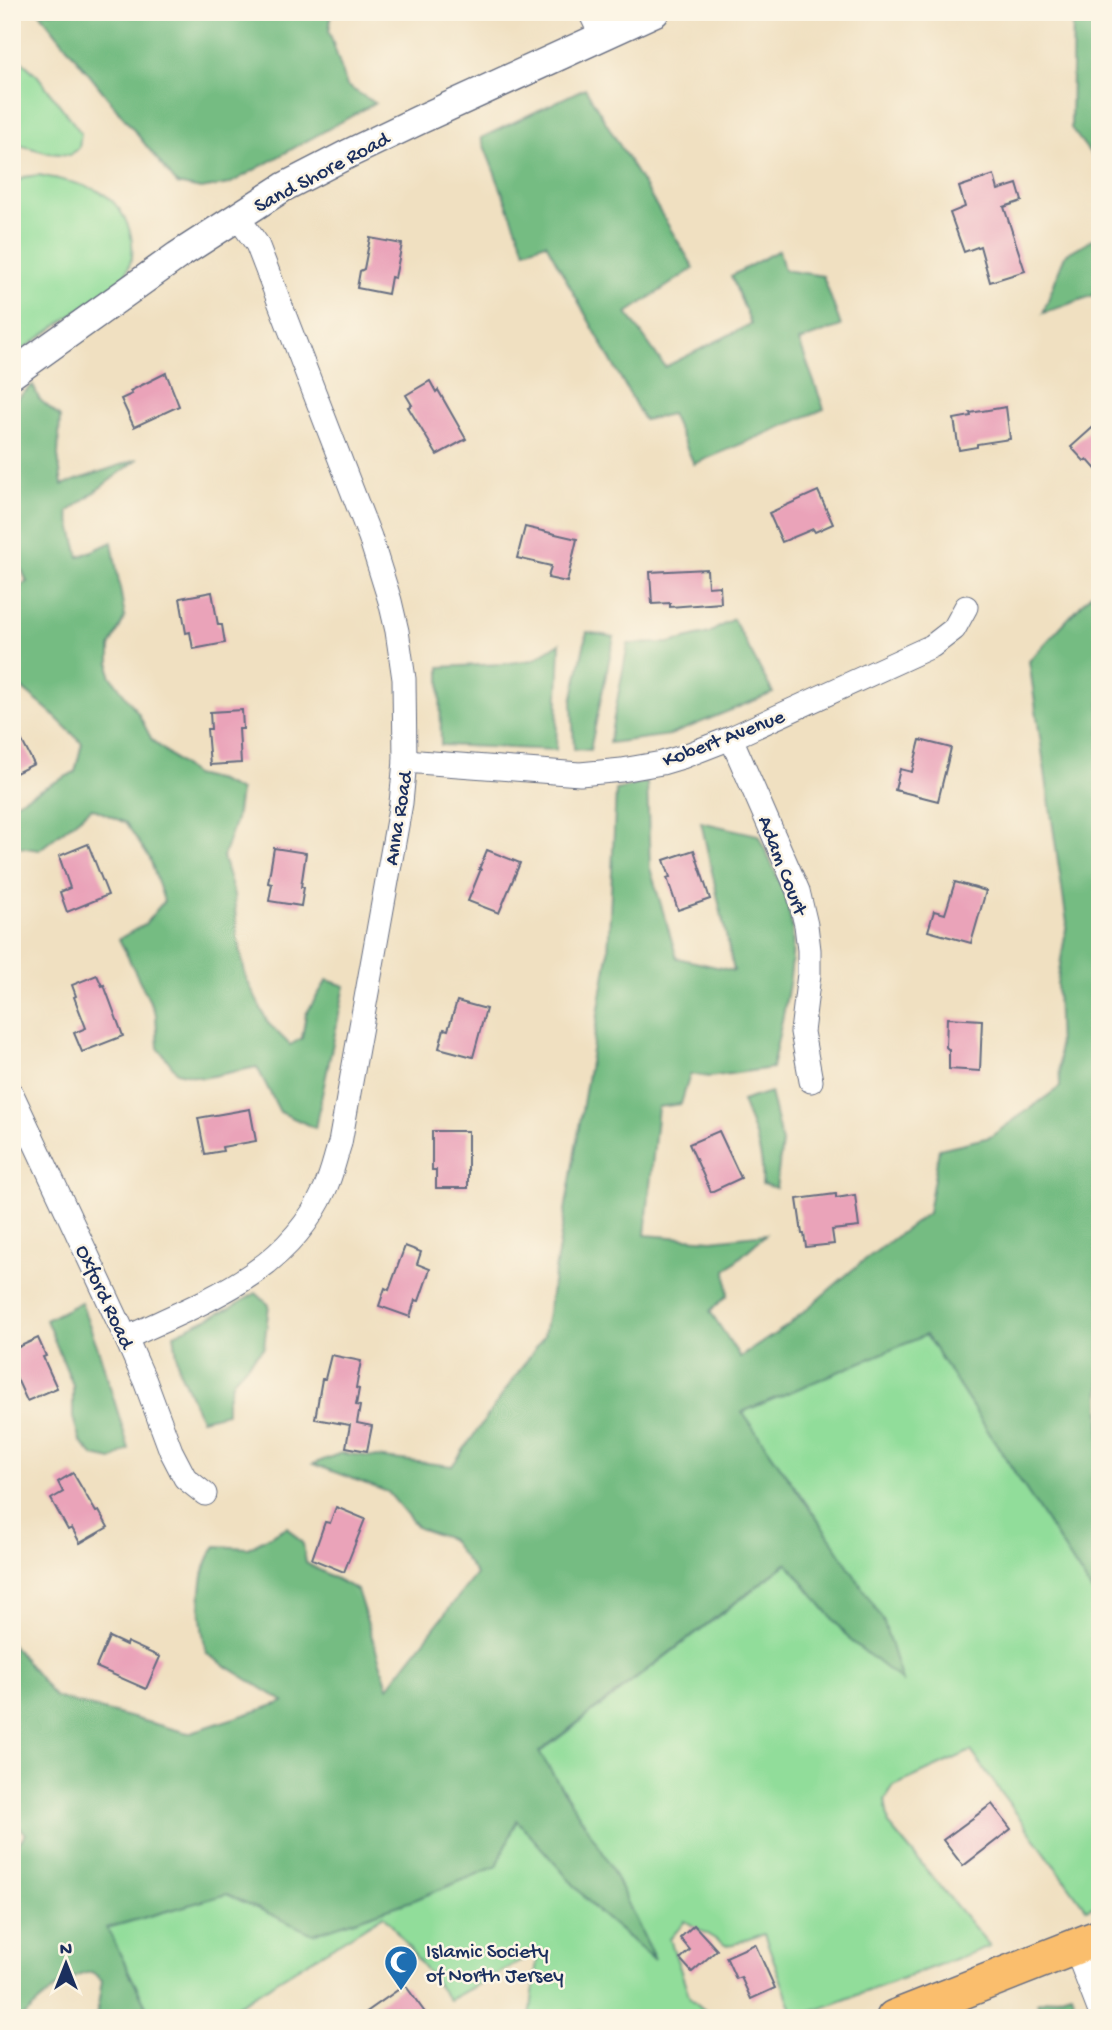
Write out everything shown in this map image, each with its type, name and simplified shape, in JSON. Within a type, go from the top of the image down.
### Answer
[{"type":"main road","points":[[894,2018],[1087,1942]]},
{"type":"street","name":"Sand Shore Road","points":[[12,374],[166,263],[284,187],[596,24],[655,12]]},
{"type":"street","name":"Anna Road","points":[[126,1338],[231,1289],[254,1274],[297,1234],[325,1189],[341,1134],[401,803],[405,761],[404,679],[397,631],[382,571],[257,244],[237,216]]},
{"type":"street","name":"Kobert Avenue","points":[[405,761],[597,773],[662,763],[731,738],[932,646],[954,629],[966,607]]},
{"type":"street","name":"Adam Court","points":[[731,738],[803,907],[809,950],[809,974],[802,1032],[811,1081]]},
{"type":"street","name":"Oxford Road","points":[[12,1094],[126,1338],[171,1451],[186,1478],[205,1494]]},
{"type":"street","points":[[1087,1942],[1100,2012]]},
{"type":"green space","points":[[39,12],[332,12],[329,31],[347,86],[375,103],[229,184],[201,189],[177,184]]},
{"type":"green space","points":[[1073,12],[1100,12],[1100,166],[1071,128]]},
{"type":"green space","points":[[12,53],[37,75],[81,133],[79,148],[70,155],[49,153],[12,143]]},
{"type":"green space","points":[[585,88],[694,268],[627,313],[665,367],[751,324],[731,276],[779,250],[784,270],[823,276],[841,326],[799,341],[824,409],[694,464],[671,414],[644,420],[546,243],[525,250],[481,138]]},
{"type":"green space","points":[[39,175],[91,188],[113,202],[129,228],[132,257],[125,278],[12,357],[12,186],[24,177]]},
{"type":"green space","points":[[1100,235],[1100,293],[1043,313],[1065,255]]},
{"type":"green space","points":[[33,385],[39,399],[60,417],[58,456],[62,485],[138,459],[68,512],[79,557],[112,542],[125,617],[110,647],[110,675],[138,713],[152,740],[194,775],[219,781],[240,791],[236,819],[223,857],[234,895],[237,935],[246,978],[268,1023],[290,1045],[302,1038],[306,1014],[327,980],[345,986],[315,1128],[280,1112],[257,1067],[203,1078],[177,1072],[158,1048],[156,1014],[119,939],[145,924],[164,901],[150,859],[126,823],[92,808],[39,850],[12,846],[12,804],[75,772],[82,743],[12,680],[12,589],[27,582],[12,545],[12,403]]},
{"type":"green space","points":[[1100,584],[1100,1604],[926,1335],[742,1412],[827,1533],[883,1620],[902,1681],[850,1640],[787,1563],[539,1752],[607,1859],[655,1960],[596,1910],[517,1820],[497,1866],[414,1900],[313,1934],[227,1894],[107,1928],[152,2018],[96,2018],[102,1980],[92,1972],[72,1978],[22,2018],[12,2018],[12,1850],[26,1834],[12,1818],[12,1644],[55,1697],[188,1733],[284,1702],[207,1654],[202,1628],[202,1583],[209,1557],[216,1546],[248,1548],[287,1527],[303,1544],[306,1563],[357,1590],[388,1687],[476,1574],[450,1539],[418,1528],[388,1492],[313,1464],[341,1453],[452,1466],[544,1336],[608,955],[616,790],[647,782],[650,868],[677,958],[734,971],[701,822],[758,835],[779,880],[790,916],[792,962],[772,1068],[709,1077],[690,1074],[681,1104],[658,1107],[645,1235],[712,1240],[766,1234],[726,1270],[728,1295],[710,1311],[740,1357],[787,1326],[858,1265],[928,1213],[939,1149],[990,1137],[1060,1087],[1057,984],[1067,923],[1029,661]]},
{"type":"green space","points":[[733,619],[773,693],[670,735],[609,743],[628,644],[669,643],[709,633]]},
{"type":"green space","points":[[587,632],[614,637],[590,750],[574,749],[572,701]]},
{"type":"green space","points":[[560,643],[556,750],[441,745],[440,667],[533,660]]},
{"type":"green space","points":[[770,1092],[782,1143],[776,1188],[762,1184],[760,1152],[742,1101]]},
{"type":"green space","points":[[256,1293],[269,1305],[264,1347],[233,1380],[227,1413],[201,1419],[179,1370],[174,1334]]},
{"type":"green space","points":[[81,1302],[129,1449],[112,1460],[94,1456],[80,1441],[73,1417],[73,1385],[46,1320]]},
{"type":"green space","points":[[926,1335],[1100,1604],[1100,1903],[1086,1909],[971,1751],[894,1786],[885,1800],[889,1825],[990,1946],[795,2018],[764,1934],[727,1946],[685,1921],[670,1939],[690,1998],[714,2018],[600,2018],[581,2011],[563,2018],[530,2018],[538,1952],[449,2000],[384,1915],[217,2018],[152,2018],[107,1928],[227,1894],[313,1934],[414,1900],[497,1866],[517,1820],[596,1910],[653,1959],[607,1859],[539,1753],[788,1563],[850,1640],[827,1533],[742,1412]]},
{"type":"green space","points":[[1071,1993],[1079,2018],[1042,2018],[1037,2003]]},
{"type":"building","points":[[994,175],[998,190],[1017,184],[1022,201],[1004,207],[1025,271],[990,282],[980,246],[964,252],[950,213],[965,207],[959,187]]},
{"type":"building","points":[[370,238],[402,244],[395,278],[391,277],[388,294],[357,288]]},
{"type":"building","points":[[166,373],[179,406],[134,427],[121,399],[132,394],[130,391]]},
{"type":"building","points":[[430,381],[466,439],[437,455],[408,407],[412,405],[406,395]]},
{"type":"building","points":[[1006,407],[1010,439],[959,450],[954,419],[971,416],[970,413]]},
{"type":"building","points":[[1100,421],[1100,474],[1087,459],[1084,461],[1071,447]]},
{"type":"building","points":[[818,491],[833,524],[782,542],[769,513]]},
{"type":"building","points":[[525,527],[577,539],[567,582],[548,578],[551,566],[517,558]]},
{"type":"building","points":[[707,569],[708,587],[720,586],[721,603],[670,607],[670,603],[652,604],[650,572]]},
{"type":"building","points":[[212,592],[218,625],[222,625],[225,643],[193,649],[190,632],[186,633],[180,598]]},
{"type":"building","points":[[242,710],[243,729],[239,729],[241,763],[210,765],[207,729],[211,729],[210,712]]},
{"type":"building","points":[[12,722],[34,764],[12,775]]},
{"type":"building","points":[[920,740],[951,748],[938,801],[895,790],[900,769],[912,772]]},
{"type":"building","points":[[88,844],[108,895],[67,912],[60,892],[70,888],[59,856]]},
{"type":"building","points":[[274,848],[306,853],[301,906],[269,901],[272,884],[268,883]]},
{"type":"building","points":[[487,850],[520,863],[499,913],[468,901]]},
{"type":"building","points":[[694,850],[710,899],[678,910],[664,860]]},
{"type":"building","points":[[955,882],[986,891],[971,943],[928,931],[934,911],[945,914]]},
{"type":"building","points":[[97,975],[102,986],[104,985],[123,1036],[82,1052],[74,1033],[86,1028],[72,985]]},
{"type":"building","points":[[457,1001],[486,1009],[473,1057],[439,1048],[444,1029],[448,1030]]},
{"type":"building","points":[[947,1018],[982,1020],[980,1071],[949,1069],[949,1050],[946,1047]]},
{"type":"building","points":[[250,1109],[256,1141],[222,1147],[223,1151],[205,1154],[198,1118]]},
{"type":"building","points":[[432,1131],[468,1131],[468,1188],[436,1188],[436,1170],[432,1170]]},
{"type":"building","points":[[719,1131],[741,1178],[711,1192],[689,1144]]},
{"type":"building","points":[[836,1194],[836,1198],[855,1195],[859,1227],[832,1230],[834,1244],[806,1247],[797,1199]]},
{"type":"building","points":[[405,1246],[421,1252],[417,1264],[430,1269],[419,1301],[415,1300],[410,1317],[379,1306],[385,1288],[389,1290]]},
{"type":"building","points":[[38,1338],[57,1388],[27,1401],[12,1368],[12,1350]]},
{"type":"building","points":[[331,1355],[361,1361],[356,1388],[359,1389],[356,1405],[360,1406],[357,1423],[372,1426],[367,1451],[346,1447],[350,1425],[315,1419],[322,1379],[325,1379]]},
{"type":"building","points":[[73,1473],[108,1527],[80,1543],[72,1528],[68,1530],[51,1499],[63,1492],[58,1482]]},
{"type":"building","points":[[336,1507],[365,1519],[344,1572],[312,1559],[325,1522],[330,1523]]},
{"type":"building","points":[[109,1637],[160,1657],[146,1689],[96,1667]]},
{"type":"building","points":[[992,1804],[1011,1829],[963,1866],[943,1840]]},
{"type":"building","points":[[694,1925],[717,1950],[692,1972],[680,1959],[690,1950],[680,1938]]},
{"type":"building","points":[[755,1944],[775,1988],[751,1999],[741,1977],[736,1979],[726,1957]]},
{"type":"building","points":[[405,1985],[429,2018],[358,2018]]},
{"type":"place","name":"Islamic Society of North Jersey","points":[[401,1992]]}]
